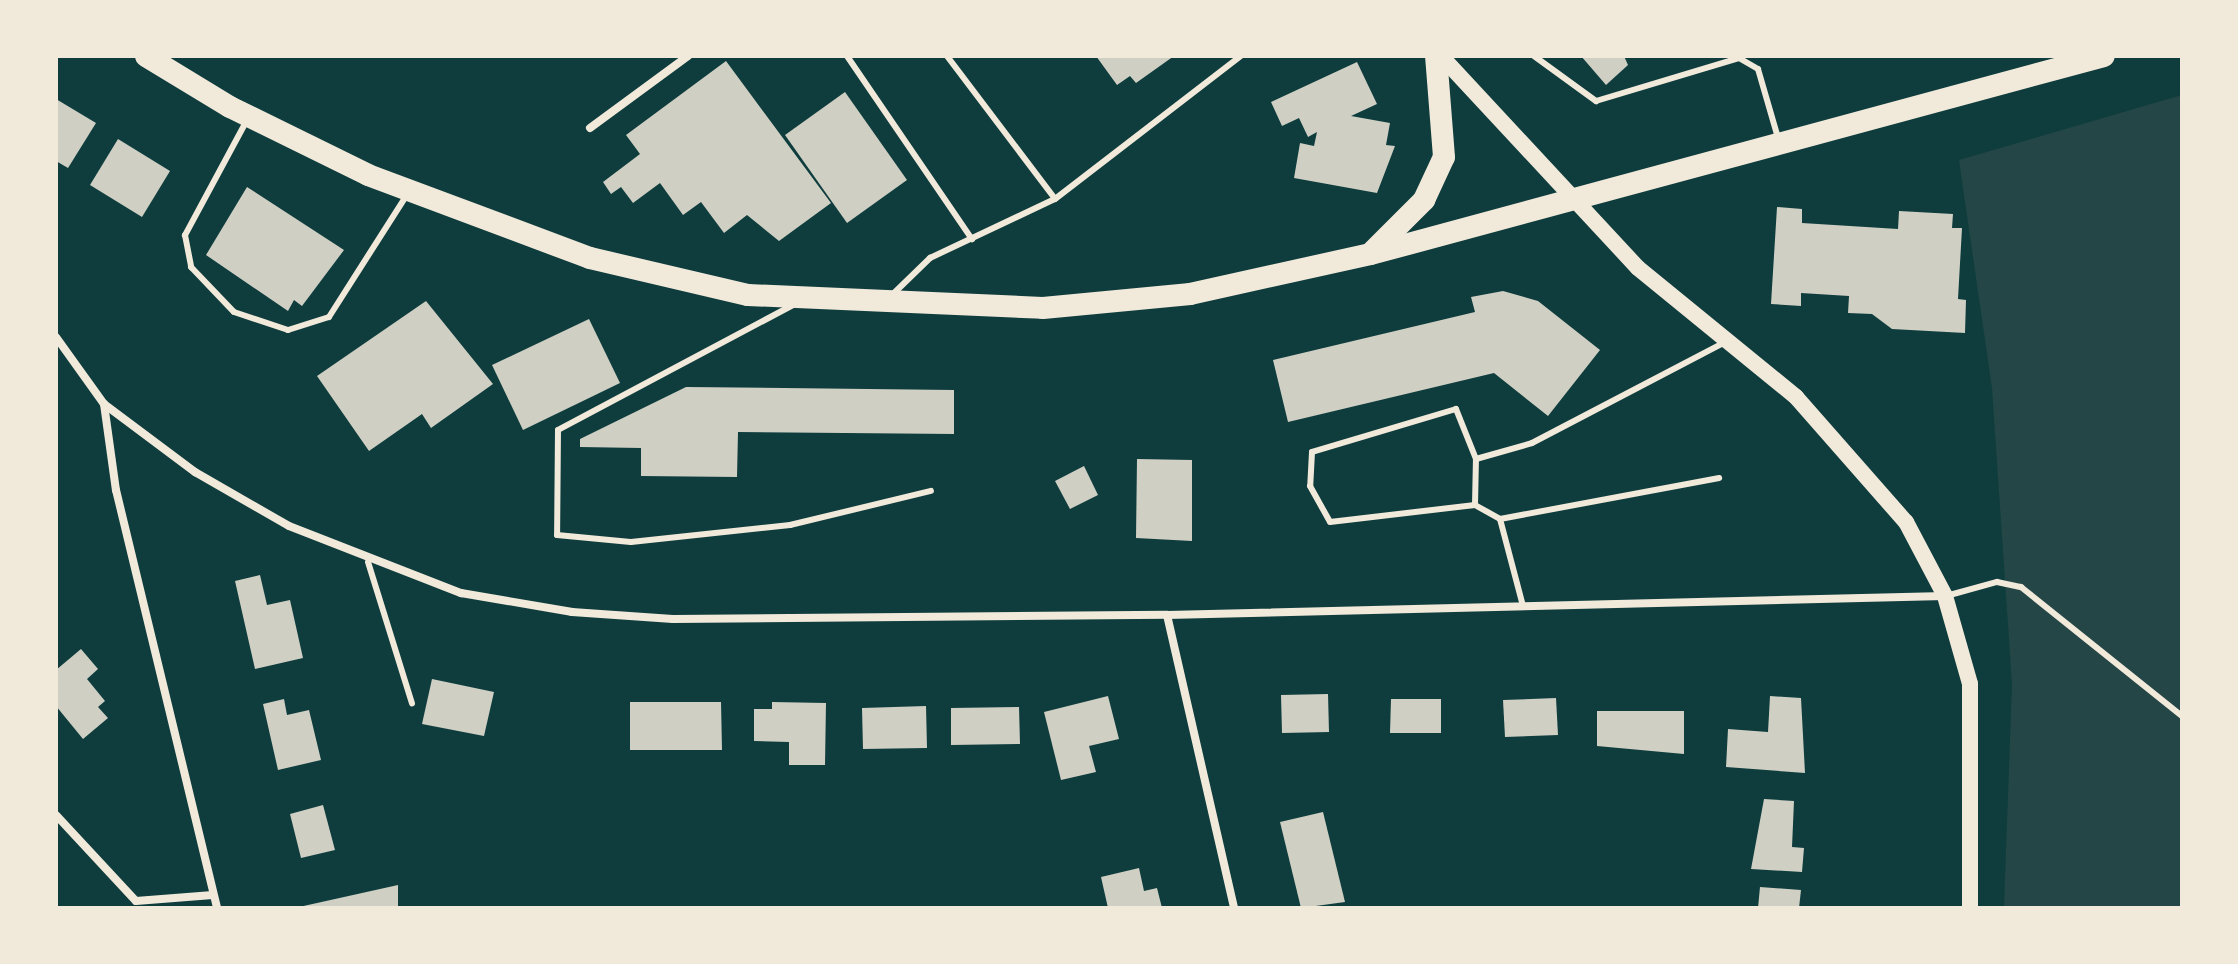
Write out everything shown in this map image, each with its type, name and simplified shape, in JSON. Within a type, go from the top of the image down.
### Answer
[{"type":"highway","points":[[146,56],[249,117],[409,192],[590,258],[748,295],[880,306],[1043,308],[1190,294],[1371,254],[2104,56]]},
{"type":"highway","points":[[1371,254],[1424,200],[1444,157],[1439,56]]},
{"type":"main road","points":[[1439,56],[1570,200],[1727,341],[1796,397],[1872,476],[1945,596],[1962,641],[1975,743],[1970,908]]},
{"type":"street","points":[[590,128],[688,56]]},
{"type":"street","points":[[56,337],[104,404],[195,472],[368,562],[461,593],[673,619],[1167,615],[1945,596]]},
{"type":"street","points":[[104,404],[116,490],[217,908]]},
{"type":"street","points":[[1167,615],[1234,908]]},
{"type":"street","points":[[56,815],[136,901],[213,895]]},
{"type":"lane","points":[[847,56],[972,239]]},
{"type":"lane","points":[[961,56],[949,59],[1055,199]]},
{"type":"lane","points":[[880,306],[930,258],[1055,199],[1241,56]]},
{"type":"lane","points":[[1534,56],[1596,101],[1739,58],[1758,69],[1780,143]]},
{"type":"lane","points":[[249,117],[185,235],[191,267],[234,312],[288,330],[329,317],[409,192]]},
{"type":"lane","points":[[803,299],[558,430],[557,535],[631,542],[790,525],[931,491]]},
{"type":"lane","points":[[1476,459],[1532,443],[1727,341]]},
{"type":"lane","points":[[1475,505],[1476,459],[1456,409],[1312,452],[1310,486],[1330,522],[1475,505],[1500,519],[1719,478]]},
{"type":"lane","points":[[1500,519],[1523,606]]},
{"type":"lane","points":[[368,562],[412,703]]},
{"type":"lane","points":[[1945,596],[1997,582],[2021,587],[2182,716]]},
{"type":"shaded area","points":[[2182,95],[2182,908],[2004,908],[2012,684],[1992,388],[1959,160]]},
{"type":"building","points":[[1096,56],[1174,56],[1136,83],[1130,76],[1117,85]]},
{"type":"building","points":[[1581,56],[1624,56],[1628,65],[1606,85]]},
{"type":"building","points":[[726,61],[831,203],[779,241],[747,215],[724,233],[701,202],[683,215],[660,183],[633,203],[621,187],[611,194],[603,182],[640,154],[626,135]]},
{"type":"building","points":[[1357,62],[1377,104],[1351,116],[1390,123],[1386,145],[1395,146],[1377,193],[1294,178],[1300,143],[1314,146],[1317,132],[1308,137],[1299,118],[1282,126],[1271,102]]},
{"type":"building","points":[[845,92],[907,180],[847,223],[785,135]]},
{"type":"building","points":[[56,99],[96,123],[68,168],[56,161]]},
{"type":"building","points":[[118,139],[170,171],[142,217],[90,185]]},
{"type":"building","points":[[247,187],[344,250],[302,306],[294,300],[288,311],[206,255]]},
{"type":"building","points":[[1777,207],[1802,209],[1802,223],[1898,229],[1899,211],[1953,214],[1952,228],[1962,228],[1958,299],[1966,300],[1965,333],[1892,329],[1872,314],[1848,313],[1849,296],[1801,293],[1801,306],[1771,304]]},
{"type":"building","points":[[1503,291],[1538,301],[1600,350],[1548,416],[1494,373],[1288,422],[1273,360],[1475,312],[1471,297]]},
{"type":"building","points":[[426,301],[493,384],[431,428],[422,414],[369,451],[317,376]]},
{"type":"building","points":[[589,319],[620,383],[523,430],[492,365]]},
{"type":"building","points":[[686,387],[954,390],[954,434],[738,432],[737,477],[641,476],[641,448],[580,447],[580,439]]},
{"type":"building","points":[[1137,459],[1192,460],[1192,541],[1136,538]]},
{"type":"building","points":[[1084,466],[1098,495],[1070,509],[1055,481]]},
{"type":"building","points":[[260,575],[267,605],[290,600],[303,658],[255,669],[235,581]]},
{"type":"building","points":[[81,649],[98,669],[87,679],[105,701],[98,707],[108,718],[83,739],[56,706],[56,670]]},
{"type":"building","points":[[432,679],[494,692],[484,736],[422,724]]},
{"type":"building","points":[[1328,694],[1329,732],[1282,733],[1281,695]]},
{"type":"building","points":[[1108,696],[1119,739],[1089,746],[1096,772],[1061,780],[1044,712]]},
{"type":"building","points":[[1770,696],[1801,698],[1805,773],[1726,767],[1728,729],[1768,732]]},
{"type":"building","points":[[1556,698],[1558,735],[1505,737],[1503,700]]},
{"type":"building","points":[[284,699],[287,715],[309,710],[321,760],[278,770],[263,704]]},
{"type":"building","points":[[1391,699],[1441,699],[1441,733],[1390,733]]},
{"type":"building","points":[[630,702],[721,702],[722,750],[630,750]]},
{"type":"building","points":[[772,702],[826,703],[825,765],[789,765],[789,742],[754,741],[754,709],[772,709]]},
{"type":"building","points":[[926,706],[927,748],[863,749],[862,708]]},
{"type":"building","points":[[1019,707],[1020,744],[951,745],[951,708]]},
{"type":"building","points":[[1597,711],[1684,711],[1684,754],[1597,746]]},
{"type":"building","points":[[1764,799],[1794,801],[1792,847],[1804,848],[1802,872],[1751,869]]},
{"type":"building","points":[[323,805],[335,850],[301,858],[290,814]]},
{"type":"building","points":[[1323,812],[1345,902],[1301,908],[1280,822]]},
{"type":"building","points":[[1139,868],[1144,891],[1157,888],[1162,908],[1108,908],[1101,877]]},
{"type":"building","points":[[398,885],[398,908],[299,908],[299,907]]},
{"type":"building","points":[[1760,887],[1801,890],[1799,908],[1758,908]]}]
